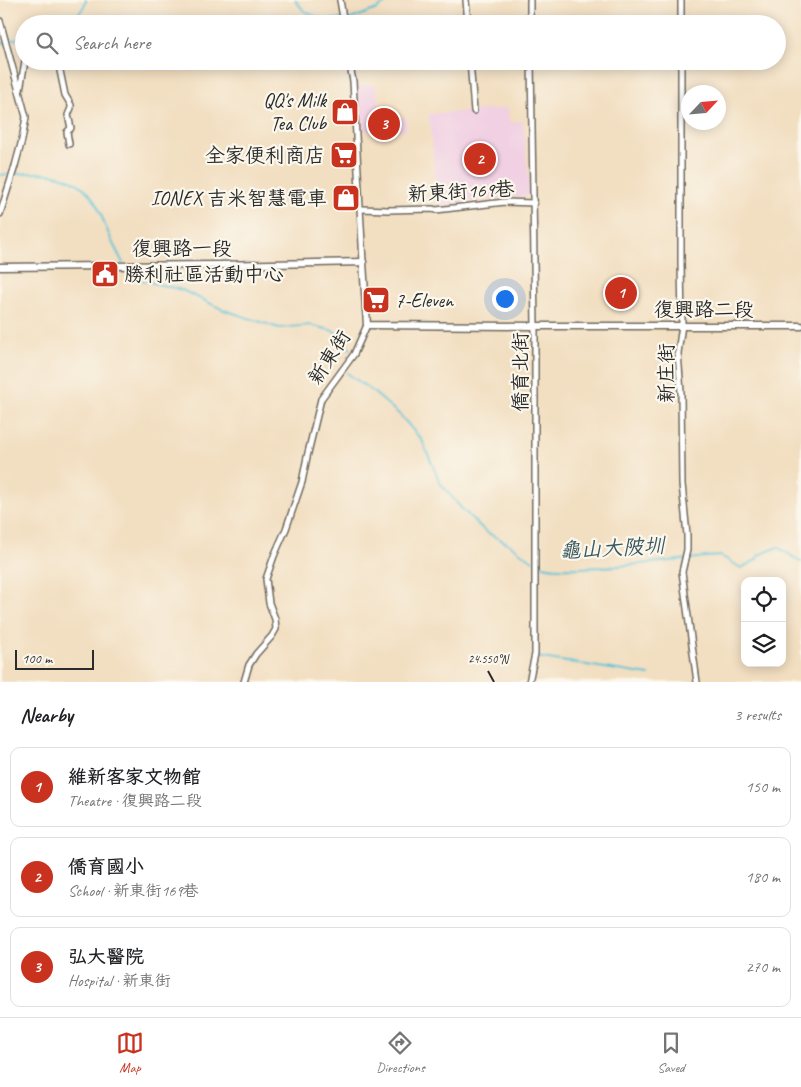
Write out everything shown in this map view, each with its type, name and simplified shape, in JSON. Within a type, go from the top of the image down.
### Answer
[{"type":"street","points":[[340,0],[343,15]]},
{"type":"street","points":[[466,0],[467,15]]},
{"type":"street","points":[[530,0],[530,15]]},
{"type":"street","points":[[681,0],[681,15]]},
{"type":"street","points":[[0,21],[26,117],[22,140],[0,214]]},
{"type":"street","points":[[19,93],[23,70]]},
{"type":"street","points":[[60,70],[65,95],[71,105],[68,115],[71,128],[67,132],[70,144]]},
{"type":"street","name":"新東街","points":[[244,682],[256,654],[276,629],[275,619],[269,603],[266,579],[302,482],[306,457],[321,399],[354,354],[368,325],[351,70]]},
{"type":"street","points":[[471,70],[474,111]]},
{"type":"street","name":"僑育北街","points":[[529,682],[535,654],[535,326],[531,70]]},
{"type":"street","name":"新庄街","points":[[681,70],[682,325],[678,353],[682,484],[687,535],[687,550],[682,572],[697,682]]},
{"type":"street","name":"新東街169巷","points":[[361,209],[436,210],[505,202],[534,203]]},
{"type":"street","name":"復興路一段","points":[[0,267],[363,262]]},
{"type":"street","name":"復興路二段","points":[[368,325],[801,326]]},
{"type":"shaded area","points":[[375,84],[382,117],[405,116],[407,130],[363,131],[355,86]]},
{"type":"shaded area","points":[[508,108],[509,122],[523,121],[530,195],[438,206],[429,114]]},
{"type":"waterway","name":"龜山大陂圳","points":[[76,15],[85,5],[86,0]]},
{"type":"waterway","points":[[295,0],[304,11],[313,15]]},
{"type":"waterway","points":[[361,15],[377,9],[390,0]]},
{"type":"waterway","name":"龜山大陂圳","points":[[0,44],[15,39]]},
{"type":"waterway","name":"龜山大陂圳","points":[[15,174],[37,173],[59,176],[69,179],[87,191],[94,200],[123,263]]},
{"type":"waterway","name":"龜山大陂圳","points":[[0,175],[10,174]]},
{"type":"waterway","name":"龜山大陂圳","points":[[126,267],[129,273],[137,279],[182,290],[224,310],[279,328],[310,325],[334,331],[346,346],[351,349]]},
{"type":"waterway","name":"龜山大陂圳","points":[[347,373],[399,414],[422,440],[440,483],[462,509],[486,532],[509,544],[533,561]]},
{"type":"waterway","name":"龜山大陂圳","points":[[537,563],[547,567],[558,568],[595,567],[721,556],[741,568],[756,560],[759,555],[778,547],[801,562]]},
{"type":"waterway","points":[[536,657],[649,675]]},
{"type":"place","name":"QQ's Milk Tea Club","points":[[345,112]]},
{"type":"place","name":"弘大醫院","points":[[384,124]]},
{"type":"place","name":"全家便利商店","points":[[344,155]]},
{"type":"place","name":"僑育國小","points":[[480,159]]},
{"type":"place","name":"IONEX 吉米智慧電車","points":[[346,198]]},
{"type":"place","name":"勝利社區活動中心","points":[[105,274]]},
{"type":"place","name":"維新客家文物館","points":[[621,293]]},
{"type":"place","name":"7-Eleven","points":[[376,300]]}]
